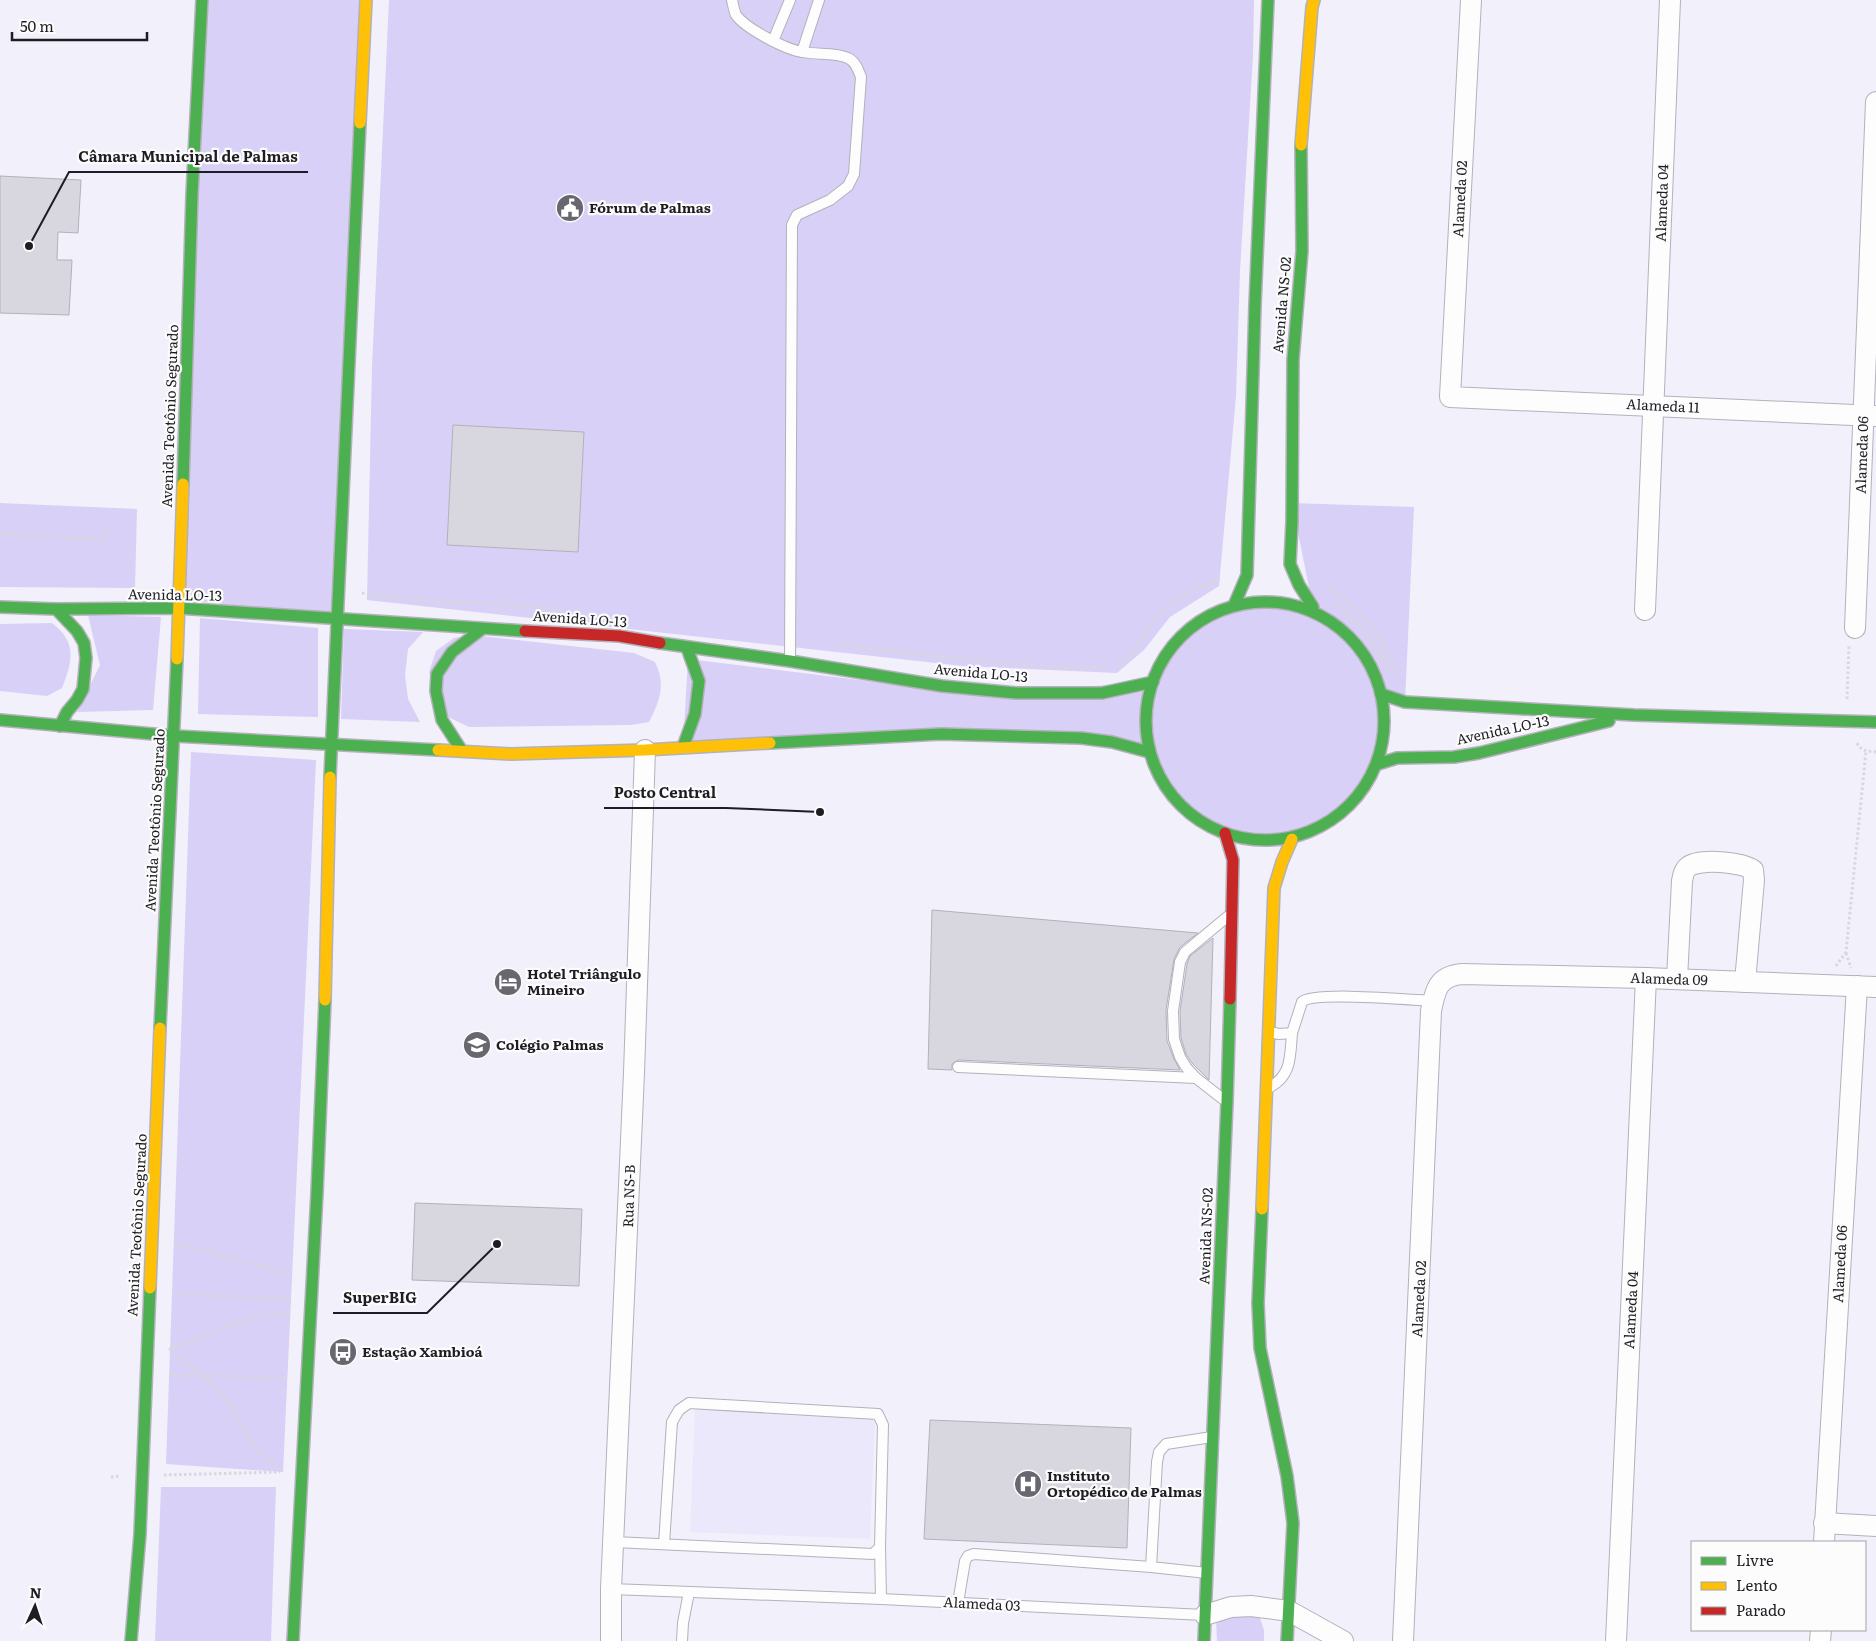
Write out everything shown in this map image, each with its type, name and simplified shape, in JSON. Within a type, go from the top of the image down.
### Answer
[{"type":"street","name":"Avenida Teotônio Segurado","points":[[131,1641],[140,1534],[166,874],[175,736],[192,204],[202,0]]},
{"type":"street","points":[[293,1641],[330,857],[330,746],[338,618],[366,0]]},
{"type":"street","name":"Avenida NS-02","points":[[1235,603],[1247,575],[1255,305],[1268,0]]},
{"type":"street","name":"Avenida NS-02","points":[[1313,607],[1298,585],[1290,564],[1293,360],[1302,251],[1301,143],[1314,0]]},
{"type":"street","name":"Alameda 02","points":[[1450,397],[1471,0]]},
{"type":"street","name":"Alameda 04","points":[[1645,610],[1670,0]]},
{"type":"street","name":"Alameda 06","points":[[1855,628],[1870,416],[1876,102]]},
{"type":"street","name":"Alameda 11","points":[[1450,397],[1870,416]]},
{"type":"street","points":[[1265,600],[1290,601],[1313,607],[1343,633],[1367,661],[1381,694],[1385,730],[1378,764],[1358,798],[1347,810],[1316,831],[1292,839],[1260,840],[1225,832],[1191,817],[1176,802],[1165,786],[1149,752],[1147,731],[1153,682],[1163,659],[1187,630],[1206,616],[1235,603],[1265,600]]},
{"type":"street","name":"Avenida LO-13","points":[[0,607],[56,609],[178,608],[482,629],[619,636],[942,686],[1016,693],[1102,693],[1153,682]]},
{"type":"street","points":[[56,609],[77,631],[84,642],[86,658],[83,689],[60,726]]},
{"type":"street","points":[[462,752],[442,720],[436,691],[437,674],[452,652],[482,629]]},
{"type":"street","points":[[684,747],[695,714],[698,681],[687,648]]},
{"type":"street","name":"Avenida LO-13","points":[[1381,694],[1405,702],[1634,714],[1876,722]]},
{"type":"street","name":"Avenida LO-13","points":[[1378,764],[1397,758],[1454,757],[1479,754],[1634,714]]},
{"type":"street","points":[[0,720],[175,736],[330,746],[511,754],[645,750],[941,734],[1080,738],[1112,742],[1149,752]]},
{"type":"street","name":"Rua NS-B","points":[[611,1641],[611,1589],[634,1083],[645,750]]},
{"type":"street","name":"Avenida NS-02","points":[[1204,1641],[1227,1102],[1232,914],[1233,860],[1225,832]]},
{"type":"street","points":[[1287,1641],[1293,1522],[1287,1476],[1260,1348],[1258,1303],[1274,888],[1292,839]]},
{"type":"street","points":[[1677,979],[1684,872],[1689,866],[1698,863],[1737,863],[1748,866],[1753,870],[1754,880],[1745,982]]},
{"type":"street","name":"Alameda 02","points":[[1403,1641],[1433,1000],[1440,982],[1451,975],[1462,974]]},
{"type":"street","name":"Alameda 09","points":[[1462,974],[1646,978],[1866,987]]},
{"type":"street","name":"Alameda 04","points":[[1616,1641],[1646,978]]},
{"type":"street","name":"Alameda 06","points":[[1824,1533],[1866,987]]},
{"type":"street","points":[[1824,1533],[1876,1526]]},
{"type":"street","name":"Alameda 03","points":[[1205,1615],[1231,1606],[1251,1606],[1289,1611],[1343,1641]]},
{"type":"lane","points":[[732,0],[736,15],[773,42],[802,52],[842,56],[850,59],[856,65],[861,77],[854,174],[848,186],[830,200],[798,215],[792,225],[790,661]]},
{"type":"lane","points":[[773,42],[790,0]]},
{"type":"lane","points":[[802,52],[819,0]]},
{"type":"lane","points":[[1227,1102],[1196,1078],[1186,1067],[1174,1039],[1173,1011],[1180,962],[1185,952],[1211,929],[1232,914]]},
{"type":"lane","points":[[1267,1089],[1279,1082],[1287,1073],[1292,1033],[1302,1002],[1309,998],[1343,997],[1433,1000]]},
{"type":"lane","points":[[1268,1032],[1279,1034],[1292,1033]]},
{"type":"lane","points":[[958,1066],[1196,1078]]},
{"type":"lane","points":[[664,1544],[672,1422],[679,1410],[689,1403],[878,1414],[884,1425],[880,1547],[881,1599]]},
{"type":"lane","points":[[1151,1567],[1159,1452],[1166,1444],[1213,1437]]},
{"type":"lane","points":[[614,1542],[873,1554],[880,1547]]},
{"type":"lane","points":[[958,1603],[965,1561],[968,1556],[974,1554],[1207,1573]]},
{"type":"lane","name":"Alameda 03","points":[[611,1589],[881,1599],[1205,1615]]},
{"type":"lane","points":[[682,1641],[683,1623],[689,1592]]},
{"type":"path","points":[[0,534],[105,540],[104,524]]},
{"type":"path","points":[[1118,666],[1131,657],[1158,614],[1190,592],[1225,574]]},
{"type":"path","points":[[1325,587],[1354,606],[1368,621],[1385,646],[1398,677]]},
{"type":"path","points":[[362,593],[387,597],[514,603],[563,609]]},
{"type":"path","points":[[1329,600],[1344,610],[1374,643],[1392,679]]},
{"type":"path","points":[[1846,720],[1849,628],[1855,628]]},
{"type":"path","points":[[830,643],[889,651],[1049,667],[1110,667]]},
{"type":"path","points":[[1847,698],[1856,698]]},
{"type":"path","points":[[1823,985],[1846,952],[1866,751]]},
{"type":"path","points":[[174,1244],[292,1274]]},
{"type":"path","points":[[172,1294],[291,1299]]},
{"type":"path","points":[[110,1477],[283,1472],[260,1452],[223,1394],[170,1349],[249,1318],[290,1313]]},
{"type":"path","points":[[169,1375],[287,1378]]},
{"type":"shaded area","points":[[203,0],[366,0],[338,618],[181,599]]},
{"type":"shaded area","points":[[389,0],[1254,0],[1253,55],[1240,271],[1236,396],[1219,586],[1170,617],[1144,650],[1117,673],[963,666],[367,600],[372,367]]},
{"type":"shaded area","points":[[0,503],[137,509],[135,588],[0,587]]},
{"type":"shaded area","points":[[1292,503],[1414,507],[1405,702],[1381,695],[1385,731],[1358,798],[1316,831],[1292,839],[1225,833],[1165,786],[1149,752],[1063,737],[683,747],[688,659],[974,694],[1153,682],[1187,631],[1235,603],[1313,607]]},
{"type":"shaded area","points":[[88,615],[161,617],[153,710],[77,712],[100,665]]},
{"type":"shaded area","points":[[200,618],[318,628],[318,717],[198,714]]},
{"type":"shaded area","points":[[52,623],[66,638],[69,646],[70,661],[62,688],[47,696],[0,691],[0,624]]},
{"type":"shaded area","points":[[344,629],[423,632],[408,649],[405,675],[408,699],[420,722],[341,719]]},
{"type":"shaded area","points":[[471,635],[634,653],[655,662],[661,685],[659,699],[649,722],[631,725],[469,727],[444,715],[429,672],[436,651],[454,638]]},
{"type":"shaded area","points":[[191,752],[316,760],[283,1472],[166,1464]]},
{"type":"shaded area","points":[[695,1407],[875,1419],[870,1539],[690,1532]]},
{"type":"shaded area","points":[[161,1487],[276,1487],[271,1641],[155,1641]]},
{"type":"shaded area","points":[[1235,1613],[1259,1615],[1264,1630],[1264,1641],[1217,1641],[1216,1619]]},
{"type":"building","points":[[0,176],[81,180],[78,233],[58,232],[57,260],[72,260],[69,315],[0,313]]},
{"type":"building","points":[[453,425],[584,432],[578,552],[447,545]]},
{"type":"building","points":[[932,910],[1198,933],[1180,947],[1174,959],[1166,1010],[1167,1041],[1180,1070],[958,1060],[952,1064],[952,1070],[928,1069]]},
{"type":"building","points":[[1213,938],[1209,1080],[1186,1054],[1181,1038],[1180,1011],[1187,964],[1190,956]]},
{"type":"building","points":[[415,1203],[582,1209],[579,1286],[412,1280]]},
{"type":"building","name":"Instituto Ortopédico de Palmas","points":[[930,1420],[1131,1428],[1127,1548],[924,1539]]},
{"type":"traffic: fast","points":[[183,484],[192,195],[202,0]]},
{"type":"traffic: fast","points":[[1235,603],[1247,575],[1255,305],[1268,0]]},
{"type":"traffic: fast","points":[[330,777],[360,123]]},
{"type":"traffic: fast","points":[[1301,145],[1302,251],[1293,360],[1290,564],[1299,585],[1313,607]]},
{"type":"traffic: fast","points":[[1253,602],[1277,602],[1300,607],[1321,616],[1341,629],[1357,645],[1370,665],[1379,686],[1384,709],[1384,721],[1382,744],[1375,767],[1357,797],[1341,813],[1321,826],[1300,835],[1277,840],[1253,840],[1230,835],[1209,826],[1189,813],[1173,797],[1160,777],[1151,756],[1146,733],[1146,709],[1151,686],[1160,665],[1173,645],[1189,629],[1209,616],[1230,607],[1253,602]]},
{"type":"traffic: fast","points":[[0,607],[56,609],[178,608],[525,631]]},
{"type":"traffic: fast","points":[[56,609],[77,631],[84,643],[86,658],[83,689],[60,726]]},
{"type":"traffic: fast","points":[[462,751],[442,720],[436,691],[437,674],[452,652],[482,629]]},
{"type":"traffic: fast","points":[[660,643],[790,661],[942,686],[1016,693],[1102,693],[1153,682]]},
{"type":"traffic: fast","points":[[683,747],[695,714],[699,681],[687,648]]},
{"type":"traffic: fast","points":[[160,1028],[177,659]]},
{"type":"traffic: fast","points":[[1381,694],[1405,702],[1634,715],[1876,722]]},
{"type":"traffic: fast","points":[[0,720],[175,736],[438,750]]},
{"type":"traffic: fast","points":[[1378,764],[1397,758],[1454,757],[1479,753],[1609,721]]},
{"type":"traffic: fast","points":[[770,743],[941,734],[1081,738],[1112,742],[1149,752]]},
{"type":"traffic: fast","points":[[1204,1641],[1230,999]]},
{"type":"traffic: fast","points":[[293,1641],[317,1193],[325,1000]]},
{"type":"traffic: fast","points":[[1262,1209],[1258,1303],[1260,1348],[1287,1476],[1293,1523],[1287,1641]]},
{"type":"traffic: fast","points":[[131,1641],[140,1534],[150,1288]]},
{"type":"traffic: slow","points":[[360,123],[366,0]]},
{"type":"traffic: slow","points":[[1301,145],[1314,0]]},
{"type":"traffic: slow","points":[[177,659],[183,484]]},
{"type":"traffic: slow","points":[[438,750],[511,754],[645,750],[770,743]]},
{"type":"traffic: slow","points":[[325,1000],[330,777]]},
{"type":"traffic: slow","points":[[1262,1209],[1274,888],[1292,839]]},
{"type":"traffic: slow","points":[[150,1288],[160,1028]]},
{"type":"traffic: jam","points":[[525,631],[619,636],[660,643]]},
{"type":"traffic: jam","points":[[1225,833],[1233,860],[1230,999]]},
{"type":"place","name":"Fórum de Palmas","points":[[570,208]]},
{"type":"place","name":"Câmara Municipal de Palmas","points":[[29,246]]},
{"type":"place","name":"Posto Central","points":[[820,812]]},
{"type":"place","name":"Hotel Triângulo Mineiro","points":[[508,982]]},
{"type":"place","name":"Colégio Palmas","points":[[477,1045]]},
{"type":"place","name":"SuperBIG","points":[[497,1244]]},
{"type":"place","name":"Estação Xambioá","points":[[343,1352]]},
{"type":"place","name":"Instituto Ortopédico de Palmas","points":[[1028,1484]]}]
